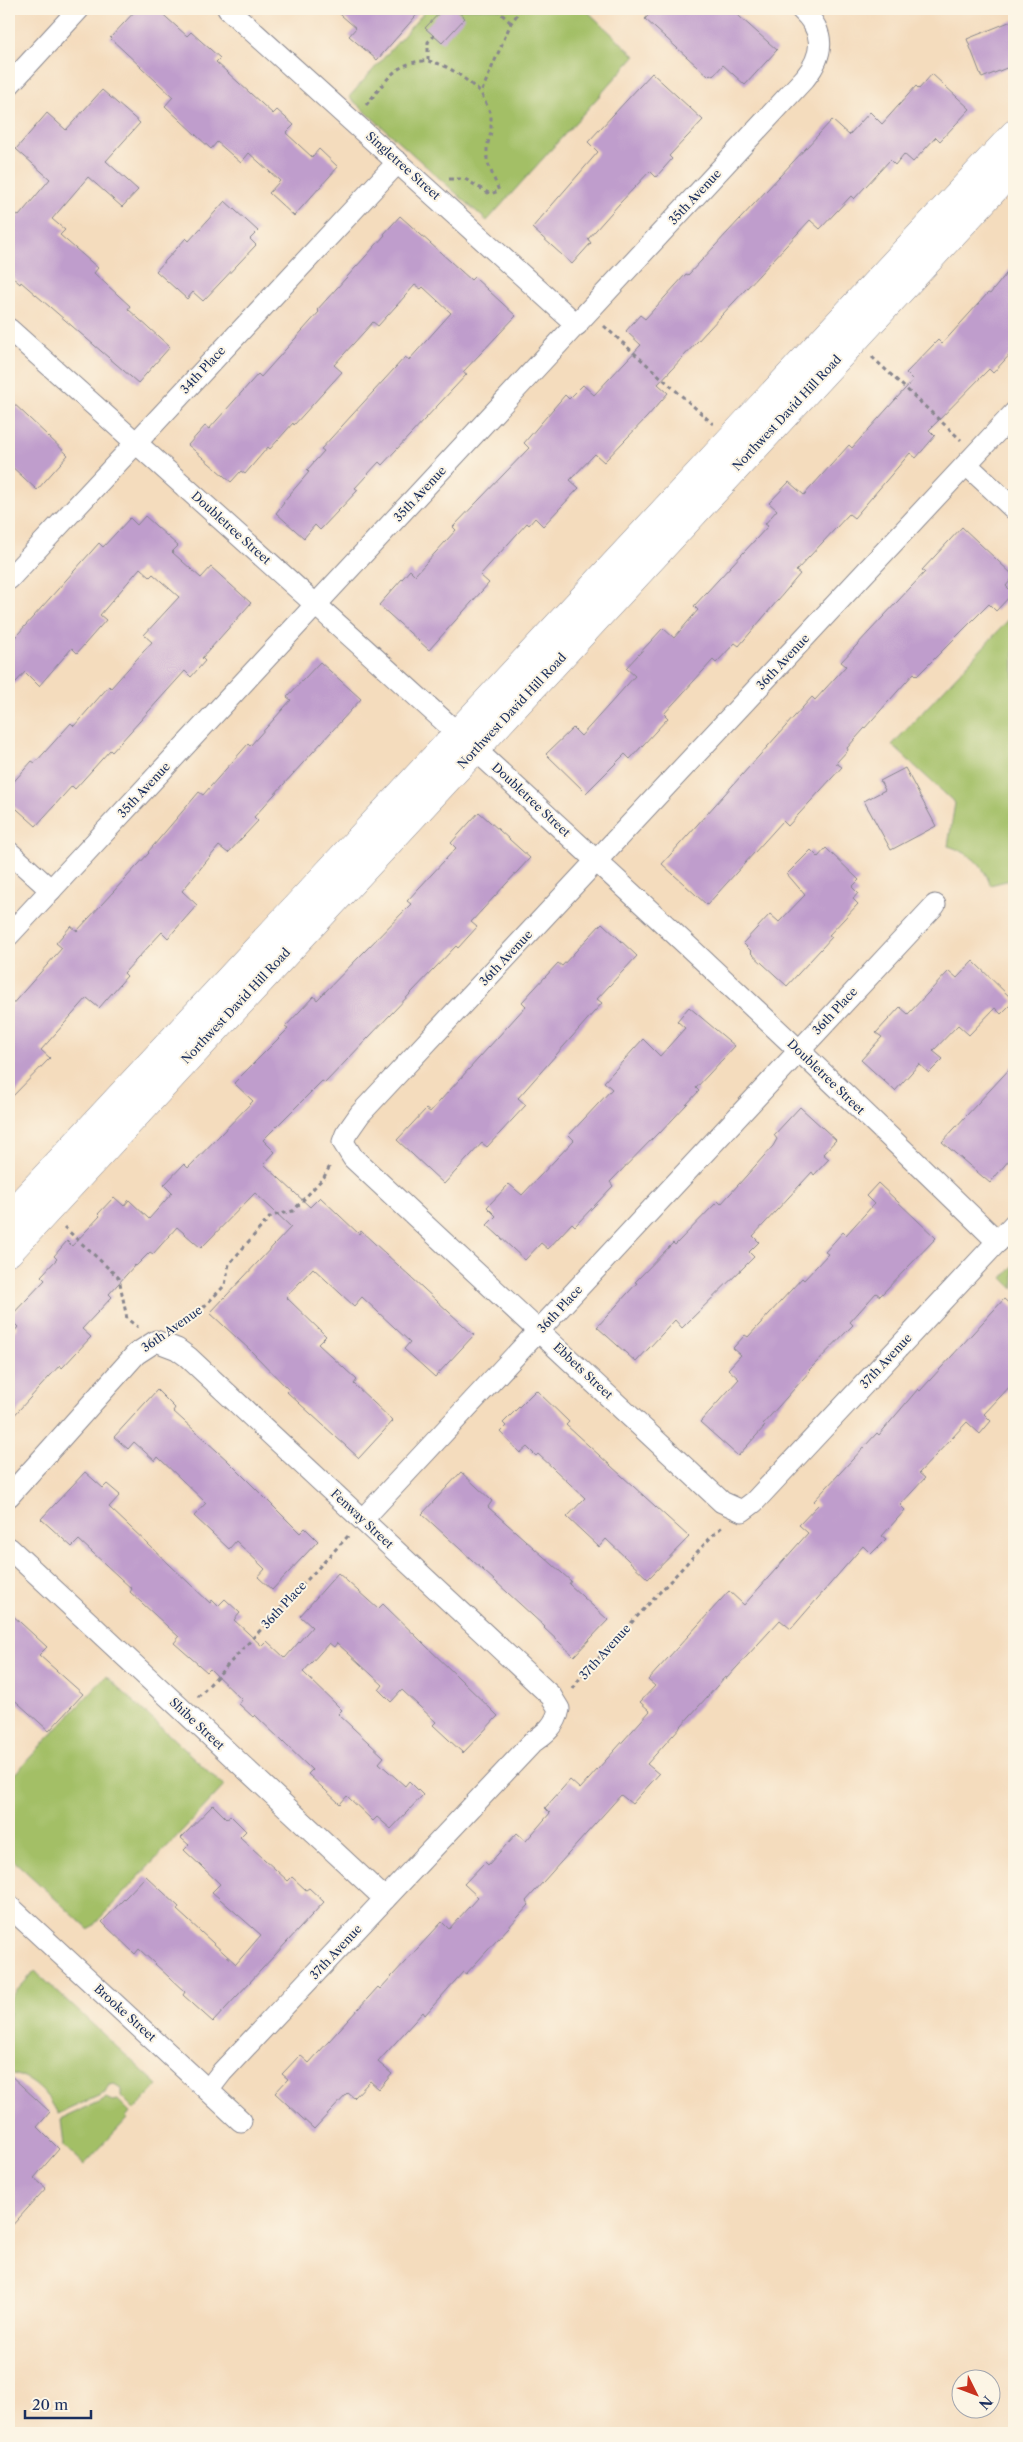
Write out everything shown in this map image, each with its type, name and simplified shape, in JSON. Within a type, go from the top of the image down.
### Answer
[{"type":"street","points":[[9,85],[79,9]]},
{"type":"street","name":"Singletree Street","points":[[228,9],[398,162],[583,319]]},
{"type":"street","name":"35th Avenue","points":[[9,935],[318,605],[805,78],[813,68],[820,46],[818,29],[801,9]]},
{"type":"street","name":"Northwest David Hill Road","points":[[9,1252],[467,741],[730,440],[1014,134]]},
{"type":"street","name":"34th Place","points":[[9,579],[398,162]]},
{"type":"street","name":"Northwest David Hill Road","points":[[9,1216],[854,341],[1014,168]]},
{"type":"street","name":"Doubletree Street","points":[[9,329],[318,605],[597,861],[998,1242]]},
{"type":"street","name":"36th Avenue","points":[[343,1142],[348,1129],[360,1114],[1014,413]]},
{"type":"street","points":[[971,459],[1014,509]]},
{"type":"street","points":[[9,852],[51,890]]},
{"type":"street","name":"36th Place","points":[[362,1519],[540,1331],[798,1050],[935,905]]},
{"type":"street","name":"Ebbets Street","points":[[343,1142],[353,1158],[722,1502],[742,1511]]},
{"type":"street","name":"37th Avenue","points":[[742,1511],[754,1502],[1014,1224]]},
{"type":"street","name":"36th Avenue","points":[[9,1496],[136,1354],[156,1341]]},
{"type":"street","name":"Fenway Street","points":[[156,1341],[177,1349],[188,1357],[551,1696],[560,1709]]},
{"type":"street","name":"Shibe Street","points":[[9,1548],[386,1899]]},
{"type":"street","name":"37th Avenue","points":[[209,2090],[222,2072],[533,1742],[553,1726],[558,1719],[560,1709]]},
{"type":"street","name":"Brooke Street","points":[[9,1906],[241,2121]]},
{"type":"path","points":[[496,9],[511,22]]},
{"type":"path","points":[[481,93],[511,22],[521,9]]},
{"type":"path","points":[[428,60],[428,42],[434,36]]},
{"type":"path","points":[[366,105],[397,70],[411,63],[428,60],[437,62],[458,73],[481,93],[491,114],[491,132],[487,148],[487,161],[499,191],[490,194],[465,179],[450,179],[446,177]]},
{"type":"path","points":[[360,99],[372,110]]},
{"type":"path","points":[[583,319],[730,440]]},
{"type":"path","points":[[854,341],[971,459]]},
{"type":"path","name":"36th Avenue","points":[[156,1341],[195,1316],[225,1285],[229,1264],[271,1216],[293,1212],[324,1177],[343,1142]]},
{"type":"path","points":[[47,1211],[119,1278],[127,1319],[156,1341]]},
{"type":"path","name":"37th Avenue","points":[[560,1709],[580,1678],[713,1535],[742,1511]]},
{"type":"path","name":"36th Place","points":[[185,1712],[362,1519]]},
{"type":"green space","points":[[427,9],[585,9],[635,56],[487,221],[349,97]]},
{"type":"green space","points":[[1014,614],[1014,879],[990,885],[984,871],[974,860],[968,855],[948,846],[955,803],[892,745]]},
{"type":"green space","points":[[1014,1265],[1014,1289],[1003,1278]]},
{"type":"green space","points":[[106,1676],[224,1786],[89,1930],[9,1856],[9,1780]]},
{"type":"green space","points":[[35,1971],[158,2085],[135,2110],[121,2096],[121,2088],[114,2084],[109,2085],[105,2093],[58,2114],[44,2093],[18,2075],[9,2073],[9,1999]]},
{"type":"green space","points":[[107,2098],[113,2101],[118,2100],[130,2112],[126,2117],[127,2119],[84,2165],[64,2146],[61,2119]]},
{"type":"building","points":[[137,9],[157,9],[187,36],[191,32],[220,58],[216,62],[273,114],[277,110],[294,125],[286,133],[312,157],[319,149],[338,167],[294,216],[269,193],[280,181],[249,153],[241,163],[217,142],[211,149],[165,106],[173,97],[110,38]]},
{"type":"building","points":[[334,9],[422,9],[377,60],[349,36],[356,28]]},
{"type":"building","points":[[443,9],[455,9],[465,18],[442,43],[425,28]]},
{"type":"building","points":[[654,9],[731,9],[777,50],[745,85],[723,65],[713,76],[710,74],[708,76],[645,19]]},
{"type":"building","points":[[1014,20],[1014,65],[982,78],[967,39]]},
{"type":"building","points":[[652,73],[703,120],[669,156],[672,159],[656,177],[650,171],[620,203],[588,239],[591,243],[572,264],[532,228],[598,152],[588,142]]},
{"type":"building","points":[[932,74],[970,109],[940,141],[936,137],[913,162],[904,154],[895,165],[890,160],[854,199],[851,196],[820,229],[810,220],[658,384],[668,393],[647,417],[604,462],[595,454],[570,480],[579,488],[543,526],[535,518],[529,525],[527,523],[480,575],[489,583],[429,650],[379,605],[410,570],[415,575],[456,530],[453,527],[529,448],[524,443],[565,395],[569,399],[583,385],[594,395],[641,345],[626,331],[640,315],[645,319],[686,274],[688,275],[832,120],[849,135],[870,112],[882,124],[916,86],[919,89]]},
{"type":"building","points":[[102,90],[140,123],[106,161],[138,190],[122,207],[88,177],[52,219],[65,230],[60,235],[98,268],[94,273],[130,306],[128,309],[170,347],[138,383],[21,282],[20,284],[9,274],[9,208],[19,216],[50,179],[16,149],[47,113],[66,130]]},
{"type":"building","points":[[225,201],[258,231],[250,239],[256,245],[203,301],[193,292],[187,299],[156,271],[186,238],[189,241]]},
{"type":"building","points":[[400,216],[471,280],[474,277],[516,316],[463,372],[467,374],[382,465],[379,462],[355,488],[358,490],[320,530],[315,525],[304,538],[276,513],[283,502],[309,472],[307,470],[324,451],[321,449],[405,357],[409,360],[451,313],[423,287],[421,289],[415,285],[378,326],[373,322],[334,365],[342,372],[294,425],[293,423],[270,449],[268,447],[245,474],[241,471],[231,482],[188,445],[205,426],[209,429],[258,374],[261,377]]},
{"type":"building","points":[[1014,264],[1014,350],[993,373],[989,369],[929,430],[935,436],[916,458],[910,453],[854,518],[849,514],[796,571],[800,574],[739,646],[735,643],[716,663],[713,660],[664,714],[668,718],[630,759],[625,754],[586,793],[546,754],[573,728],[581,736],[635,676],[626,668],[663,628],[674,638],[698,610],[694,606],[768,526],[765,524],[777,510],[769,503],[789,482],[804,495],[849,445],[852,448],[913,380],[906,373],[938,340],[942,344],[988,293],[990,294]]},
{"type":"building","points":[[9,399],[68,455],[37,490],[9,464]]},
{"type":"building","points":[[145,516],[178,546],[172,552],[201,578],[211,567],[251,603],[202,658],[205,661],[191,677],[185,671],[112,752],[110,750],[75,789],[72,786],[36,826],[9,802],[9,787],[32,761],[35,763],[71,723],[74,726],[109,686],[111,688],[152,642],[144,635],[179,597],[153,574],[150,577],[140,568],[100,615],[106,620],[77,653],[72,648],[39,686],[25,672],[9,690],[9,644],[99,543],[103,547],[130,518],[137,525]]},
{"type":"building","points":[[962,527],[1014,576],[1006,586],[1013,593],[996,611],[989,604],[917,676],[914,673],[847,748],[848,750],[836,763],[842,767],[788,826],[783,821],[707,905],[662,864],[812,697],[815,700],[846,666],[841,662],[925,572],[922,570]]},
{"type":"building","points":[[320,662],[361,699],[254,817],[258,821],[228,853],[219,846],[182,891],[197,905],[168,938],[162,932],[124,973],[127,976],[99,1008],[87,998],[41,1050],[50,1058],[9,1100],[9,1008],[62,948],[56,943],[71,926],[77,931],[149,853],[199,792],[203,795],[248,744],[250,746],[291,700],[287,697]]},
{"type":"building","points":[[905,768],[936,826],[891,850],[864,801],[885,790],[880,781]]},
{"type":"building","points":[[479,812],[530,858],[471,922],[477,927],[458,948],[456,946],[325,1083],[322,1081],[263,1140],[275,1152],[264,1164],[310,1207],[320,1197],[359,1234],[361,1231],[474,1335],[435,1377],[404,1349],[410,1342],[362,1297],[354,1306],[313,1268],[286,1297],[326,1336],[318,1344],[357,1380],[354,1384],[393,1421],[359,1458],[287,1392],[289,1390],[210,1313],[291,1227],[255,1193],[201,1248],[177,1227],[153,1254],[150,1252],[135,1265],[109,1294],[112,1297],[82,1329],[91,1337],[62,1368],[60,1365],[9,1421],[9,1338],[18,1327],[9,1318],[45,1280],[41,1276],[57,1259],[54,1256],[67,1241],[72,1246],[100,1216],[98,1214],[114,1197],[124,1206],[129,1200],[149,1219],[172,1193],[164,1185],[184,1164],[188,1168],[253,1101],[234,1083],[288,1029],[285,1027],[314,996],[317,1000],[411,904],[407,901],[456,848],[451,843]]},
{"type":"building","points":[[826,848],[859,880],[852,887],[858,893],[853,899],[858,904],[829,935],[832,937],[787,986],[751,953],[743,943],[770,914],[779,922],[805,895],[787,874],[811,850],[818,857]]},
{"type":"building","points":[[602,923],[637,956],[597,999],[602,1003],[518,1098],[526,1105],[487,1147],[482,1143],[444,1184],[397,1140],[426,1109],[430,1112],[526,1006],[522,1002],[558,963],[562,966]]},
{"type":"building","points":[[973,961],[1014,1001],[1001,1014],[995,1008],[969,1035],[958,1025],[933,1051],[943,1059],[929,1073],[919,1064],[895,1091],[861,1060],[882,1037],[876,1033],[900,1007],[908,1014],[949,971],[957,978]]},
{"type":"building","points":[[689,1007],[735,1046],[696,1088],[699,1091],[610,1182],[613,1186],[575,1226],[572,1223],[548,1249],[541,1243],[525,1260],[487,1225],[496,1216],[487,1207],[509,1184],[522,1195],[574,1140],[569,1135],[612,1089],[604,1082],[643,1039],[660,1056],[685,1028],[677,1021]]},
{"type":"building","points":[[1014,1064],[1014,1154],[990,1183],[942,1142]]},
{"type":"building","points":[[800,1107],[836,1140],[823,1154],[829,1159],[814,1175],[812,1172],[753,1236],[759,1242],[749,1252],[754,1257],[682,1328],[675,1320],[636,1362],[597,1327],[637,1283],[635,1282],[673,1243],[675,1245],[718,1201],[721,1204],[773,1146],[777,1139],[774,1135]]},
{"type":"building","points":[[878,1183],[936,1238],[880,1296],[876,1293],[850,1322],[853,1325],[809,1370],[763,1424],[765,1426],[738,1456],[700,1422],[739,1379],[728,1369],[741,1355],[733,1348],[745,1335],[748,1337],[802,1278],[804,1280],[828,1254],[825,1252],[843,1232],[846,1235],[874,1204],[866,1196]]},
{"type":"building","points":[[1004,1299],[1014,1308],[1014,1382],[984,1414],[991,1421],[980,1434],[967,1422],[919,1473],[925,1478],[900,1505],[905,1510],[882,1536],[886,1539],[871,1554],[863,1546],[791,1629],[780,1620],[726,1679],[725,1677],[647,1764],[659,1774],[632,1804],[621,1795],[526,1901],[529,1905],[466,1974],[463,1972],[425,2015],[423,2012],[378,2062],[392,2074],[379,2089],[370,2081],[354,2098],[348,2093],[314,2129],[275,2093],[288,2079],[282,2074],[300,2055],[309,2063],[378,1987],[380,1989],[442,1922],[449,1929],[478,1897],[464,1884],[485,1862],[488,1865],[517,1833],[526,1841],[550,1813],[545,1808],[570,1780],[580,1789],[650,1711],[640,1702],[655,1686],[648,1680],[729,1591],[744,1605],[808,1533],[799,1525],[818,1505],[814,1501],[877,1433],[879,1435],[918,1389],[920,1391]]},
{"type":"building","points":[[157,1390],[175,1408],[173,1411],[228,1461],[300,1533],[305,1528],[318,1541],[272,1590],[258,1577],[265,1569],[236,1541],[229,1549],[194,1516],[206,1503],[158,1457],[155,1461],[134,1442],[128,1449],[114,1437]]},
{"type":"building","points":[[536,1390],[569,1422],[566,1425],[689,1537],[648,1579],[606,1539],[599,1547],[567,1517],[585,1498],[538,1454],[536,1456],[527,1447],[520,1453],[500,1432],[506,1426],[503,1423]]},
{"type":"building","points":[[85,1472],[103,1488],[107,1484],[120,1495],[109,1507],[210,1603],[212,1600],[218,1606],[225,1599],[240,1613],[234,1620],[262,1646],[267,1641],[285,1658],[312,1627],[300,1616],[338,1573],[378,1609],[383,1604],[498,1716],[463,1753],[433,1725],[436,1722],[402,1690],[391,1702],[379,1690],[383,1685],[337,1643],[334,1647],[329,1643],[303,1672],[342,1710],[338,1714],[384,1757],[379,1763],[405,1786],[409,1781],[423,1795],[391,1829],[377,1817],[373,1821],[347,1796],[340,1804],[308,1774],[312,1770],[255,1715],[253,1717],[239,1704],[242,1700],[210,1669],[207,1672],[174,1643],[179,1637],[130,1592],[132,1589],[79,1540],[72,1547],[41,1519]]},
{"type":"building","points":[[461,1472],[492,1501],[488,1507],[571,1581],[569,1584],[608,1620],[574,1656],[422,1514]]},
{"type":"building","points":[[9,1612],[47,1647],[39,1655],[83,1694],[49,1731],[9,1695]]},
{"type":"building","points":[[213,1805],[227,1819],[230,1815],[246,1831],[240,1837],[288,1881],[292,1877],[306,1890],[309,1888],[324,1902],[213,2022],[183,1995],[185,1992],[139,1949],[135,1954],[102,1922],[146,1876],[179,1907],[177,1910],[236,1964],[261,1935],[212,1892],[220,1884],[184,1850],[189,1845],[181,1838]]},
{"type":"building","points":[[9,2074],[50,2112],[37,2127],[59,2149],[34,2178],[46,2188],[9,2229]]}]
